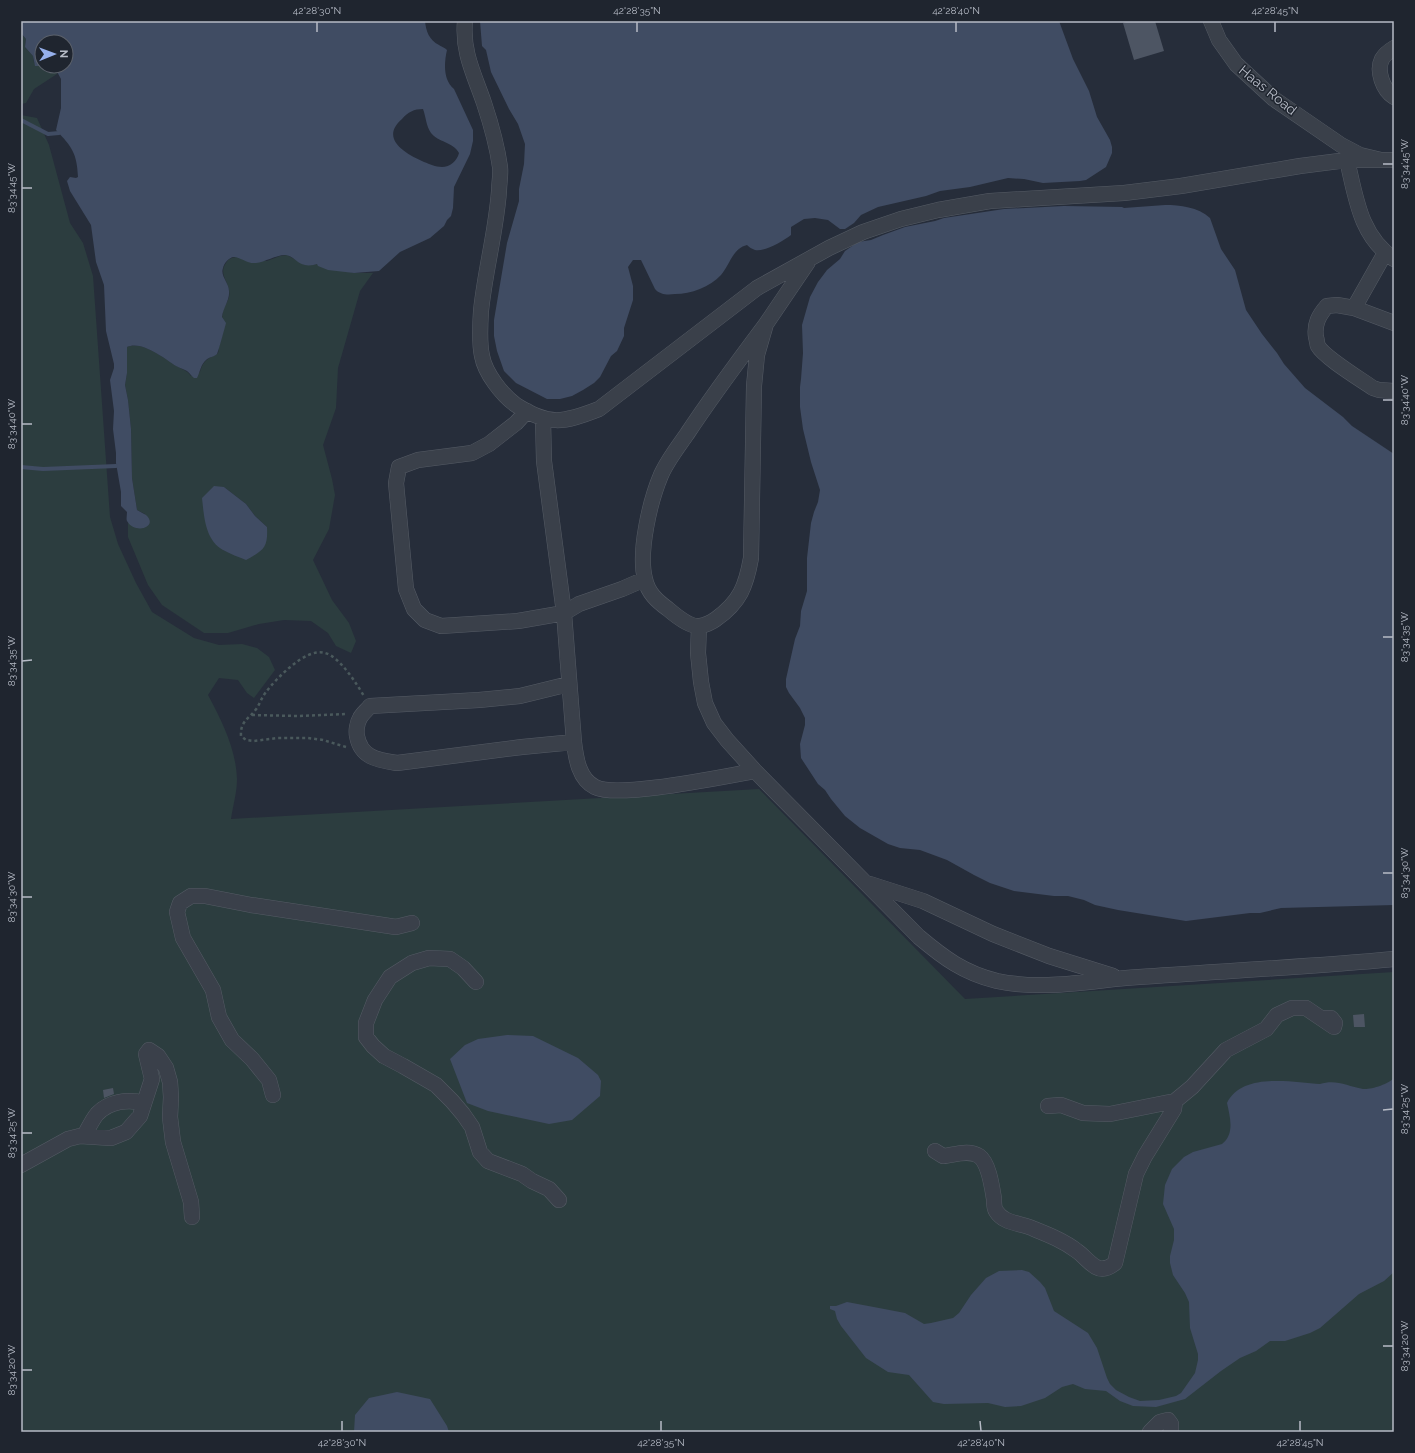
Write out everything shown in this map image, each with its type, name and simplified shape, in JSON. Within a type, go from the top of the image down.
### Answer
[{"type":"street","points":[[465,21],[464,35],[469,64],[495,137],[500,169],[498,207],[482,297],[480,330],[482,357],[493,382],[511,401],[543,419],[561,421],[576,418],[598,409],[757,288],[829,248],[863,232],[901,219],[938,210],[998,200],[1124,193],[1181,186],[1246,174],[1347,160],[1387,160]]},
{"type":"street","name":"Haas Road","points":[[1211,21],[1219,40],[1236,64],[1274,99],[1341,145],[1360,155],[1387,160]]},
{"type":"street","points":[[1394,48],[1388,52],[1382,60],[1380,73],[1384,86],[1394,97]]},
{"type":"street","points":[[1347,160],[1358,209],[1368,232],[1390,256],[1354,308]]},
{"type":"street","points":[[766,324],[757,355],[754,386],[751,558],[747,580],[737,600],[726,612],[713,621],[699,626],[685,622],[653,597],[645,579],[643,556],[645,532],[651,504],[661,475],[712,395],[766,324],[810,259]]},
{"type":"street","points":[[1394,323],[1354,308],[1337,305],[1327,306],[1321,313],[1316,324],[1318,346],[1328,356],[1372,388],[1394,391]]},
{"type":"street","points":[[527,411],[516,423],[489,444],[472,453],[418,460],[400,467],[396,483],[406,589],[414,609],[425,620],[441,626],[518,621],[564,613],[579,604],[622,589],[645,579]]},
{"type":"street","points":[[543,419],[544,461],[564,613],[574,742],[577,763],[585,778],[594,787],[606,790],[628,790],[671,785],[755,771]]},
{"type":"street","points":[[699,626],[698,653],[705,702],[714,723],[727,740],[755,771],[919,937],[945,958],[964,970],[997,980],[1030,985],[1394,959]]},
{"type":"street","points":[[569,684],[520,696],[366,711],[359,718],[356,731],[359,745],[369,756],[380,760],[397,763],[574,742]]},
{"type":"street","points":[[867,884],[924,901],[993,934],[1049,956],[1121,978]]},
{"type":"street","points":[[273,1095],[266,1076],[252,1059],[232,1040],[222,1024],[213,990],[183,938],[177,912],[180,903],[191,896],[205,896],[251,905],[396,927],[412,924]]},
{"type":"street","points":[[476,982],[462,968],[450,959],[429,958],[412,963],[390,977],[375,1000],[366,1023],[366,1037],[384,1056],[436,1085],[442,1090],[472,1126],[480,1152],[488,1161],[522,1174],[549,1189],[558,1200]]},
{"type":"street","points":[[1048,1106],[1061,1105],[1083,1113],[1110,1114],[1175,1102],[1192,1087],[1226,1050],[1266,1029],[1277,1015],[1292,1008],[1306,1008],[1322,1018]]},
{"type":"street","points":[[21,1165],[68,1139],[84,1136],[111,1138],[126,1132],[140,1116],[152,1079],[146,1054],[149,1050],[158,1056],[166,1068],[170,1082],[170,1117],[173,1142],[191,1202],[192,1217]]},
{"type":"street","points":[[84,1136],[97,1114],[106,1107],[127,1100],[144,1103]]},
{"type":"street","points":[[935,1151],[943,1156],[968,1152],[979,1156],[985,1164],[990,1179],[996,1210],[1005,1220],[1028,1226],[1058,1240],[1077,1251],[1096,1267],[1111,1267],[1115,1263],[1136,1174],[1145,1156],[1174,1109],[1175,1102]]},
{"type":"street","points":[[1150,1432],[1160,1422],[1168,1420],[1172,1424],[1171,1432]]},
{"type":"path","points":[[252,715],[299,716],[366,711],[362,692],[339,662],[324,652],[308,655],[285,671],[266,692],[258,708],[244,721],[241,728],[241,736],[246,740],[254,741],[293,737],[323,740],[369,756]]},
{"type":"shaded area","points":[[21,33],[26,39],[25,47],[33,56],[34,74],[57,74],[34,89],[26,103],[21,104]]},
{"type":"shaded area","points":[[21,115],[37,118],[49,145],[70,223],[83,243],[93,276],[110,517],[118,544],[136,583],[152,612],[194,638],[219,645],[242,644],[257,648],[269,657],[275,670],[254,698],[247,693],[238,680],[219,678],[208,695],[223,725],[234,757],[237,784],[231,819],[759,789],[965,999],[1394,972],[1394,1432],[21,1432]]},
{"type":"shaded area","points":[[287,255],[305,265],[318,264],[354,273],[373,273],[360,291],[338,368],[336,408],[323,445],[335,495],[329,529],[313,560],[332,600],[349,623],[356,641],[351,653],[336,646],[328,633],[311,621],[284,620],[259,624],[228,633],[204,633],[162,605],[148,585],[128,537],[128,522],[134,527],[145,514],[137,510],[132,478],[131,429],[125,385],[127,373],[127,347],[133,345],[139,346],[159,354],[186,371],[191,376],[200,372],[203,364],[217,354],[222,337],[223,311],[229,297],[229,288],[223,272],[227,262],[236,257],[267,261]],"holes":[[[224,487],[246,504],[255,516],[267,527],[231,553],[223,550]]]},
{"type":"water","points":[[21,21],[425,21],[430,38],[447,50],[445,60],[446,76],[450,85],[454,89],[473,130],[473,141],[470,154],[454,187],[451,216],[444,226],[430,238],[400,252],[379,271],[354,273],[328,270],[318,266],[317,264],[302,264],[286,255],[256,263],[233,257],[226,263],[222,271],[229,288],[229,294],[222,317],[226,323],[219,349],[217,354],[204,362],[197,378],[194,378],[187,371],[177,367],[152,351],[133,345],[127,347],[127,373],[125,385],[131,429],[132,478],[137,510],[146,515],[150,523],[144,528],[135,528],[131,525],[127,520],[127,512],[121,506],[121,492],[116,463],[113,429],[114,411],[110,380],[114,364],[106,331],[104,285],[96,262],[91,225],[70,191],[67,181],[70,177],[78,177],[75,156],[70,146],[56,130],[61,108],[61,79],[58,74],[74,74],[74,34],[34,34],[34,61],[33,56],[25,47],[26,39],[21,33]],"holes":[[[423,109],[429,130],[434,136],[453,146],[459,153],[455,161],[450,165],[442,167],[417,159],[403,150],[394,139],[393,133],[396,126],[411,111]]]},
{"type":"water","points":[[480,21],[1059,21],[1073,59],[1089,91],[1097,117],[1110,140],[1112,153],[1106,167],[1086,180],[1043,183],[1024,179],[1008,178],[970,187],[940,191],[926,196],[878,207],[861,215],[854,223],[845,229],[840,229],[828,220],[815,218],[804,219],[791,227],[791,235],[774,246],[759,250],[754,250],[747,245],[742,247],[735,253],[724,271],[717,279],[700,289],[687,293],[664,294],[659,292],[655,289],[641,260],[633,260],[628,267],[633,286],[633,300],[624,328],[624,336],[617,351],[611,356],[600,377],[594,383],[572,396],[560,399],[547,399],[516,383],[504,371],[497,351],[494,336],[494,320],[507,243],[519,201],[519,189],[524,164],[525,144],[518,124],[491,72],[486,50],[482,46]]},
{"type":"water","points":[[1177,205],[1194,209],[1210,218],[1221,249],[1235,270],[1246,310],[1284,364],[1305,388],[1343,417],[1352,426],[1394,454],[1394,905],[1281,908],[1260,913],[1186,921],[1118,910],[1095,905],[1084,900],[1068,896],[1054,896],[1014,891],[990,883],[947,860],[920,850],[900,848],[888,844],[860,828],[845,816],[825,790],[818,784],[801,758],[800,744],[805,725],[805,718],[786,687],[786,679],[795,639],[800,626],[801,611],[807,591],[807,558],[811,523],[818,502],[820,490],[803,429],[800,407],[803,353],[802,325],[810,297],[818,282],[827,270],[840,259],[845,251],[858,242],[871,240],[905,227],[944,218],[1004,209],[1064,206],[1124,208]]},
{"type":"water","points":[[214,486],[224,487],[246,504],[255,516],[267,527],[267,540],[264,548],[246,560],[217,546],[209,534],[206,527],[202,498]]},
{"type":"water","points":[[507,1035],[533,1036],[578,1058],[598,1075],[601,1081],[600,1096],[572,1120],[549,1124],[488,1111],[467,1103],[450,1059],[465,1045],[478,1039]]},
{"type":"water","points":[[1394,1078],[1394,1272],[1384,1281],[1359,1294],[1320,1328],[1310,1333],[1285,1341],[1270,1341],[1256,1351],[1240,1358],[1185,1399],[1156,1407],[1133,1406],[1120,1401],[1106,1391],[1085,1389],[1073,1384],[1062,1387],[1045,1398],[1021,1406],[1005,1407],[988,1403],[944,1404],[933,1402],[909,1375],[888,1372],[866,1358],[841,1326],[835,1311],[830,1309],[830,1306],[836,1306],[847,1302],[905,1313],[924,1324],[931,1323],[953,1318],[959,1313],[971,1295],[986,1278],[999,1271],[1022,1270],[1029,1272],[1045,1288],[1054,1311],[1088,1333],[1097,1348],[1107,1378],[1116,1390],[1140,1401],[1159,1400],[1176,1396],[1181,1393],[1195,1373],[1198,1354],[1190,1328],[1189,1302],[1173,1275],[1170,1263],[1174,1240],[1174,1229],[1163,1204],[1165,1185],[1172,1169],[1184,1157],[1193,1152],[1222,1144],[1226,1140],[1230,1130],[1227,1103],[1234,1093],[1244,1087],[1256,1083],[1282,1081],[1320,1084],[1331,1082],[1366,1089],[1375,1088]]},
{"type":"water","points":[[397,1392],[430,1399],[447,1426],[449,1432],[354,1432],[355,1415],[369,1398]]},
{"type":"building","points":[[1129,21],[1155,21],[1164,51],[1134,60],[1123,23]]},
{"type":"building","points":[[1364,1014],[1365,1027],[1354,1027],[1353,1015]]},
{"type":"building","points":[[113,1088],[114,1094],[104,1098],[103,1090]]},
{"type":"waterway","points":[[21,120],[48,134],[59,133]]},
{"type":"waterway","points":[[21,467],[43,469],[116,466]]}]
